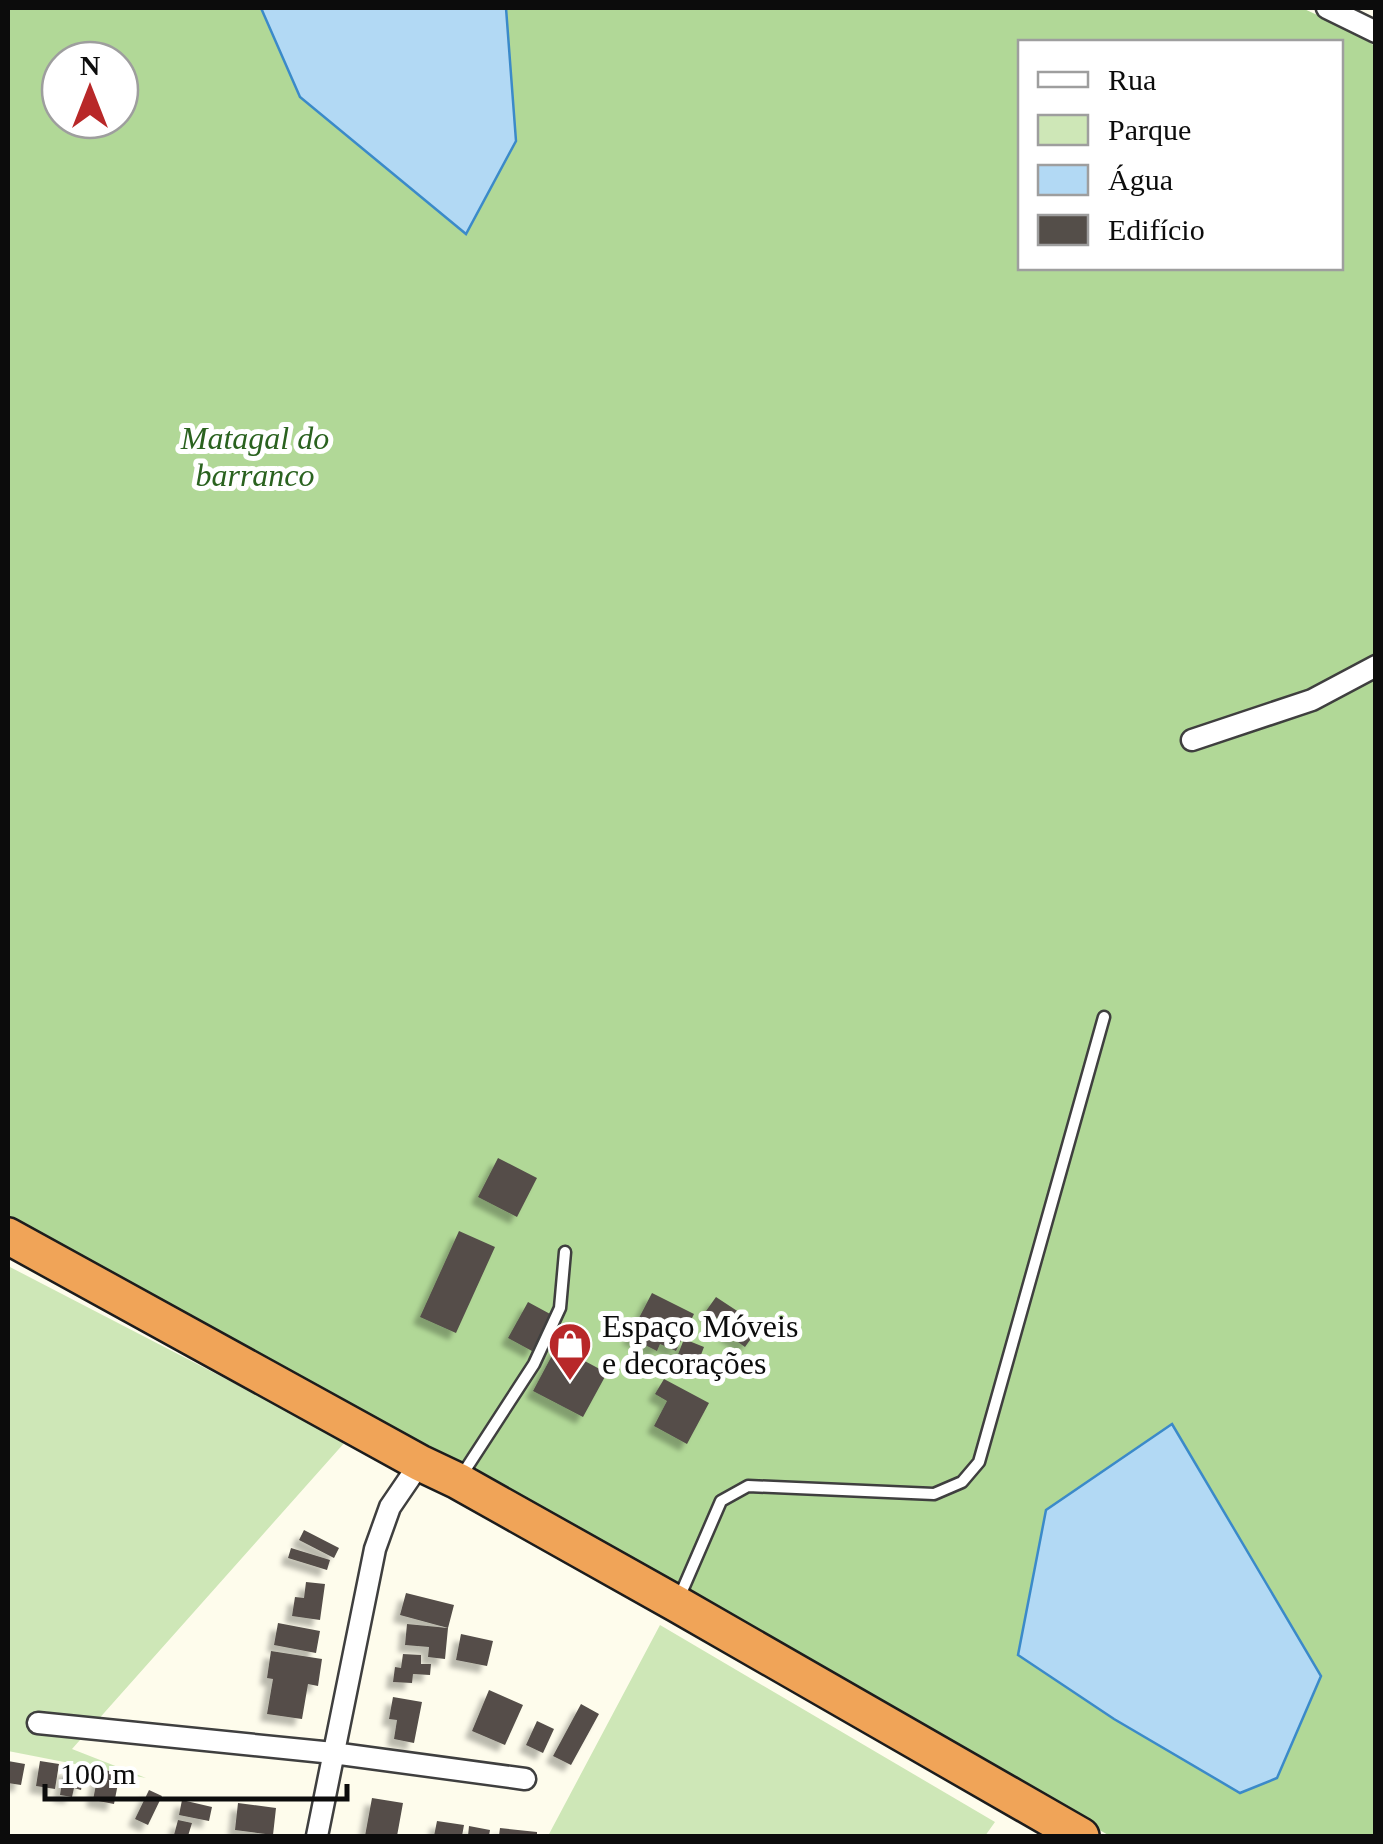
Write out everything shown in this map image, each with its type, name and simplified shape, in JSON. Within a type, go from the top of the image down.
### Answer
[{"type":"highway","points":[[8,1236],[458,1481],[1080,1836]]},
{"type":"street","points":[[1327,8],[1376,32]]},
{"type":"street","points":[[1192,740],[1312,700],[1376,666]]},
{"type":"street","points":[[317,1836],[375,1550],[390,1507],[420,1462]]},
{"type":"street","points":[[38,1722],[333,1753],[525,1780]]},
{"type":"lane","points":[[677,1604],[721,1501],[748,1486],[934,1494],[962,1482],[979,1462],[1104,1016]]},
{"type":"lane","points":[[458,1481],[534,1364],[560,1308],[566,1252]]},
{"type":"green space","name":"Matagal do barranco","points":[[8,8],[1302,8],[1375,46],[1375,1836],[1110,1836],[8,1216]]},
{"type":"green space","points":[[8,1266],[346,1441],[72,1749],[146,1778],[8,1751]]},
{"type":"green space","points":[[660,1625],[995,1822],[985,1836],[548,1836]]},
{"type":"water","points":[[261,8],[506,8],[516,141],[466,234],[300,97]]},
{"type":"water","points":[[1172,1424],[1321,1676],[1277,1778],[1240,1793],[1114,1719],[1018,1655],[1046,1510]]},
{"type":"building","points":[[498,1158],[537,1178],[517,1217],[478,1197]]},
{"type":"building","points":[[459,1231],[495,1247],[456,1333],[420,1317]]},
{"type":"building","points":[[652,1293],[694,1314],[676,1351],[660,1344],[657,1351],[629,1337]]},
{"type":"building","points":[[716,1297],[760,1326],[745,1347],[725,1333],[729,1326],[706,1311]]},
{"type":"building","points":[[528,1302],[552,1315],[532,1351],[508,1338]]},
{"type":"building","points":[[684,1339],[704,1347],[697,1365],[677,1357]]},
{"type":"building","name":"Espaço Móveis e decorações","points":[[557,1346],[607,1373],[583,1417],[533,1391]]},
{"type":"building","points":[[664,1379],[709,1403],[687,1444],[654,1426],[667,1401],[655,1394]]},
{"type":"building","points":[[304,1530],[339,1548],[334,1558],[299,1540]]},
{"type":"building","points":[[291,1548],[330,1560],[327,1570],[288,1558]]},
{"type":"building","points":[[306,1582],[325,1584],[320,1620],[292,1616],[295,1597],[304,1598]]},
{"type":"building","points":[[406,1593],[454,1605],[448,1628],[400,1615]]},
{"type":"building","points":[[278,1623],[320,1631],[316,1653],[274,1645]]},
{"type":"building","points":[[407,1624],[448,1628],[445,1659],[428,1657],[429,1647],[405,1645]]},
{"type":"building","points":[[461,1634],[493,1641],[487,1666],[456,1660]]},
{"type":"building","points":[[271,1651],[322,1659],[318,1686],[308,1684],[302,1719],[267,1714],[273,1679],[267,1678]]},
{"type":"building","points":[[403,1654],[421,1655],[421,1664],[431,1664],[430,1675],[413,1674],[412,1683],[393,1682],[395,1667],[401,1668]]},
{"type":"building","points":[[489,1690],[523,1705],[505,1745],[472,1731]]},
{"type":"building","points":[[393,1697],[422,1702],[414,1743],[394,1739],[397,1720],[389,1719]]},
{"type":"building","points":[[581,1704],[599,1714],[571,1765],[553,1756]]},
{"type":"building","points":[[537,1721],[554,1729],[543,1753],[526,1745]]},
{"type":"building","points":[[8,1761],[25,1764],[21,1785],[8,1783]]},
{"type":"building","points":[[40,1761],[59,1764],[55,1789],[36,1786]]},
{"type":"building","points":[[64,1768],[84,1772],[81,1790],[74,1788],[72,1797],[60,1795]]},
{"type":"building","points":[[99,1769],[120,1773],[114,1804],[93,1800]]},
{"type":"building","points":[[149,1790],[162,1796],[148,1825],[135,1819]]},
{"type":"building","points":[[372,1798],[403,1803],[397,1836],[365,1836]]},
{"type":"building","points":[[182,1800],[212,1807],[209,1821],[179,1815]]},
{"type":"building","points":[[238,1803],[276,1808],[273,1835],[235,1830]]},
{"type":"building","points":[[178,1820],[192,1823],[188,1836],[174,1835]]},
{"type":"building","points":[[437,1821],[464,1825],[462,1836],[434,1836]]},
{"type":"building","points":[[469,1826],[490,1830],[489,1836],[468,1836]]},
{"type":"building","points":[[500,1828],[537,1832],[537,1836],[499,1836]]},
{"type":"place","name":"Espaço Móveis e decorações","points":[[570,1382]]}]
